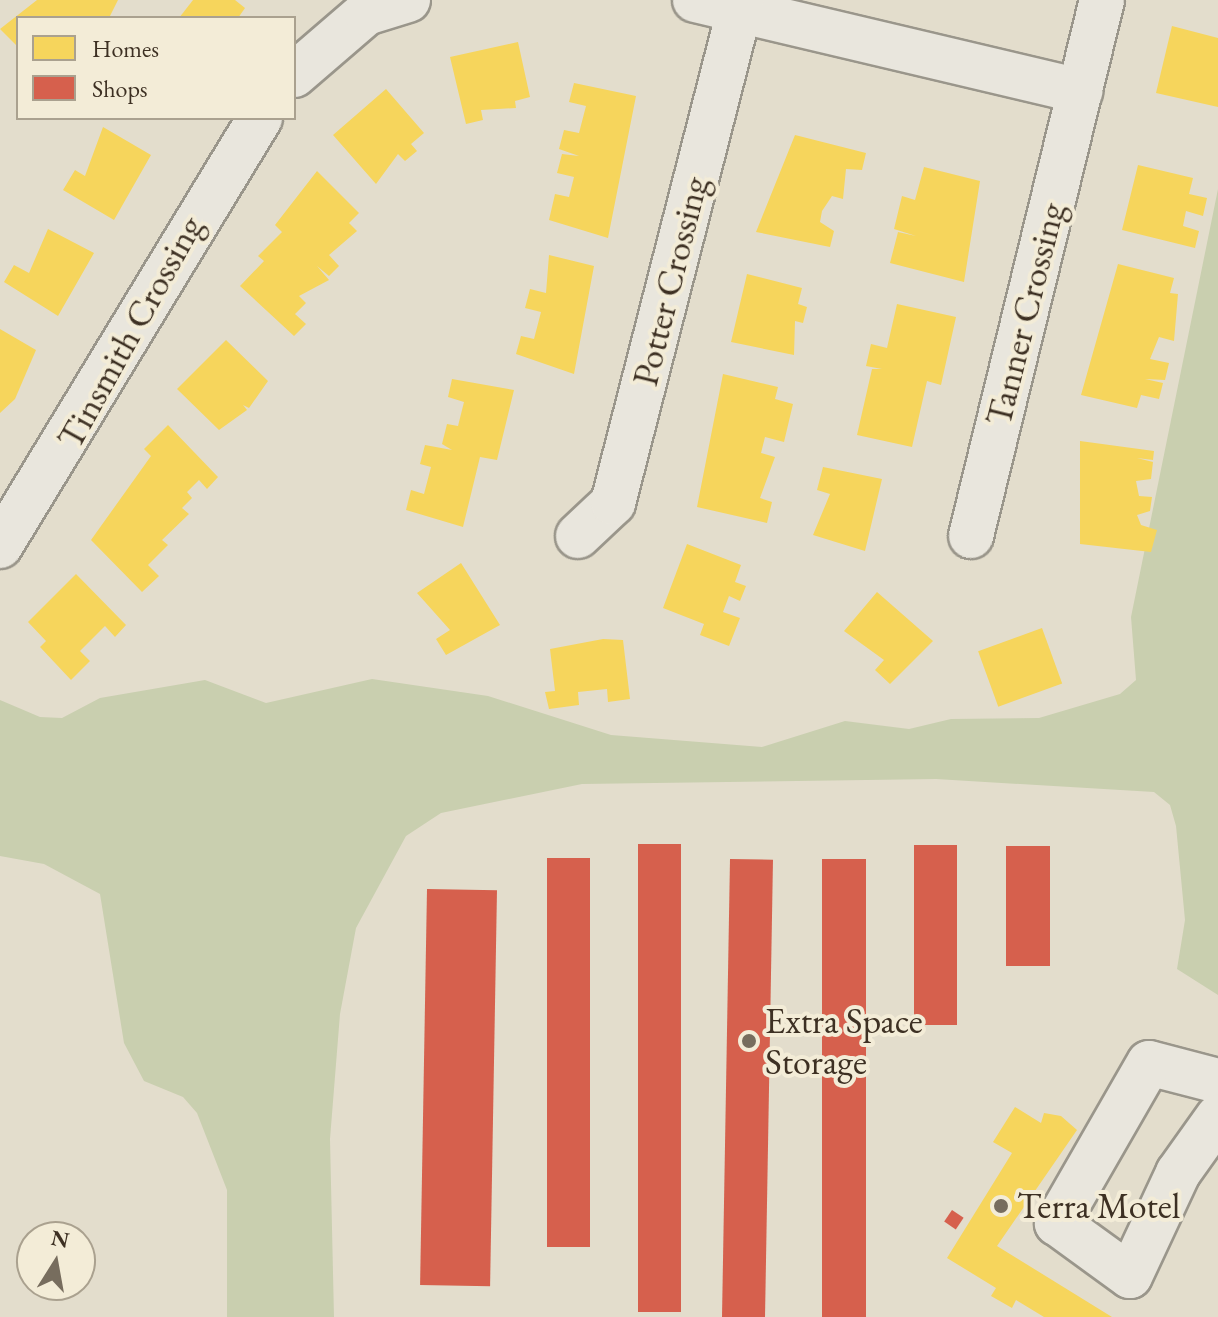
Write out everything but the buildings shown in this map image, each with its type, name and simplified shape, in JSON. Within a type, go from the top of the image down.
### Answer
[{"type":"street","points":[[296,73],[366,13],[408,0]]},
{"type":"street","points":[[695,0],[740,6],[1080,91]]},
{"type":"street","name":"Tanner Crossing","points":[[971,536],[1102,0]]},
{"type":"street","name":"Potter Crossing","points":[[578,536],[613,503],[740,6]]},
{"type":"street","name":"Tinsmith Crossing","points":[[0,546],[259,120]]},
{"type":"street","points":[[1218,1081],[1149,1063],[1057,1223],[1130,1276],[1178,1173],[1218,1117]]},
{"type":"green space","points":[[1218,189],[1218,995],[1177,969],[1185,920],[1176,826],[1170,805],[1154,792],[936,779],[582,784],[441,813],[406,836],[356,928],[340,1014],[330,1139],[334,1317],[227,1317],[227,1190],[197,1113],[183,1097],[144,1081],[124,1043],[100,894],[44,864],[0,856],[0,700],[40,717],[62,718],[100,698],[205,680],[266,703],[372,679],[488,696],[611,735],[762,747],[845,721],[909,729],[951,719],[1039,718],[1120,694],[1136,680],[1131,617]]},
{"type":"place","name":"Extra Space Storage","points":[[749,1041]]},
{"type":"place","name":"Terra Motel","points":[[1001,1206]]}]
